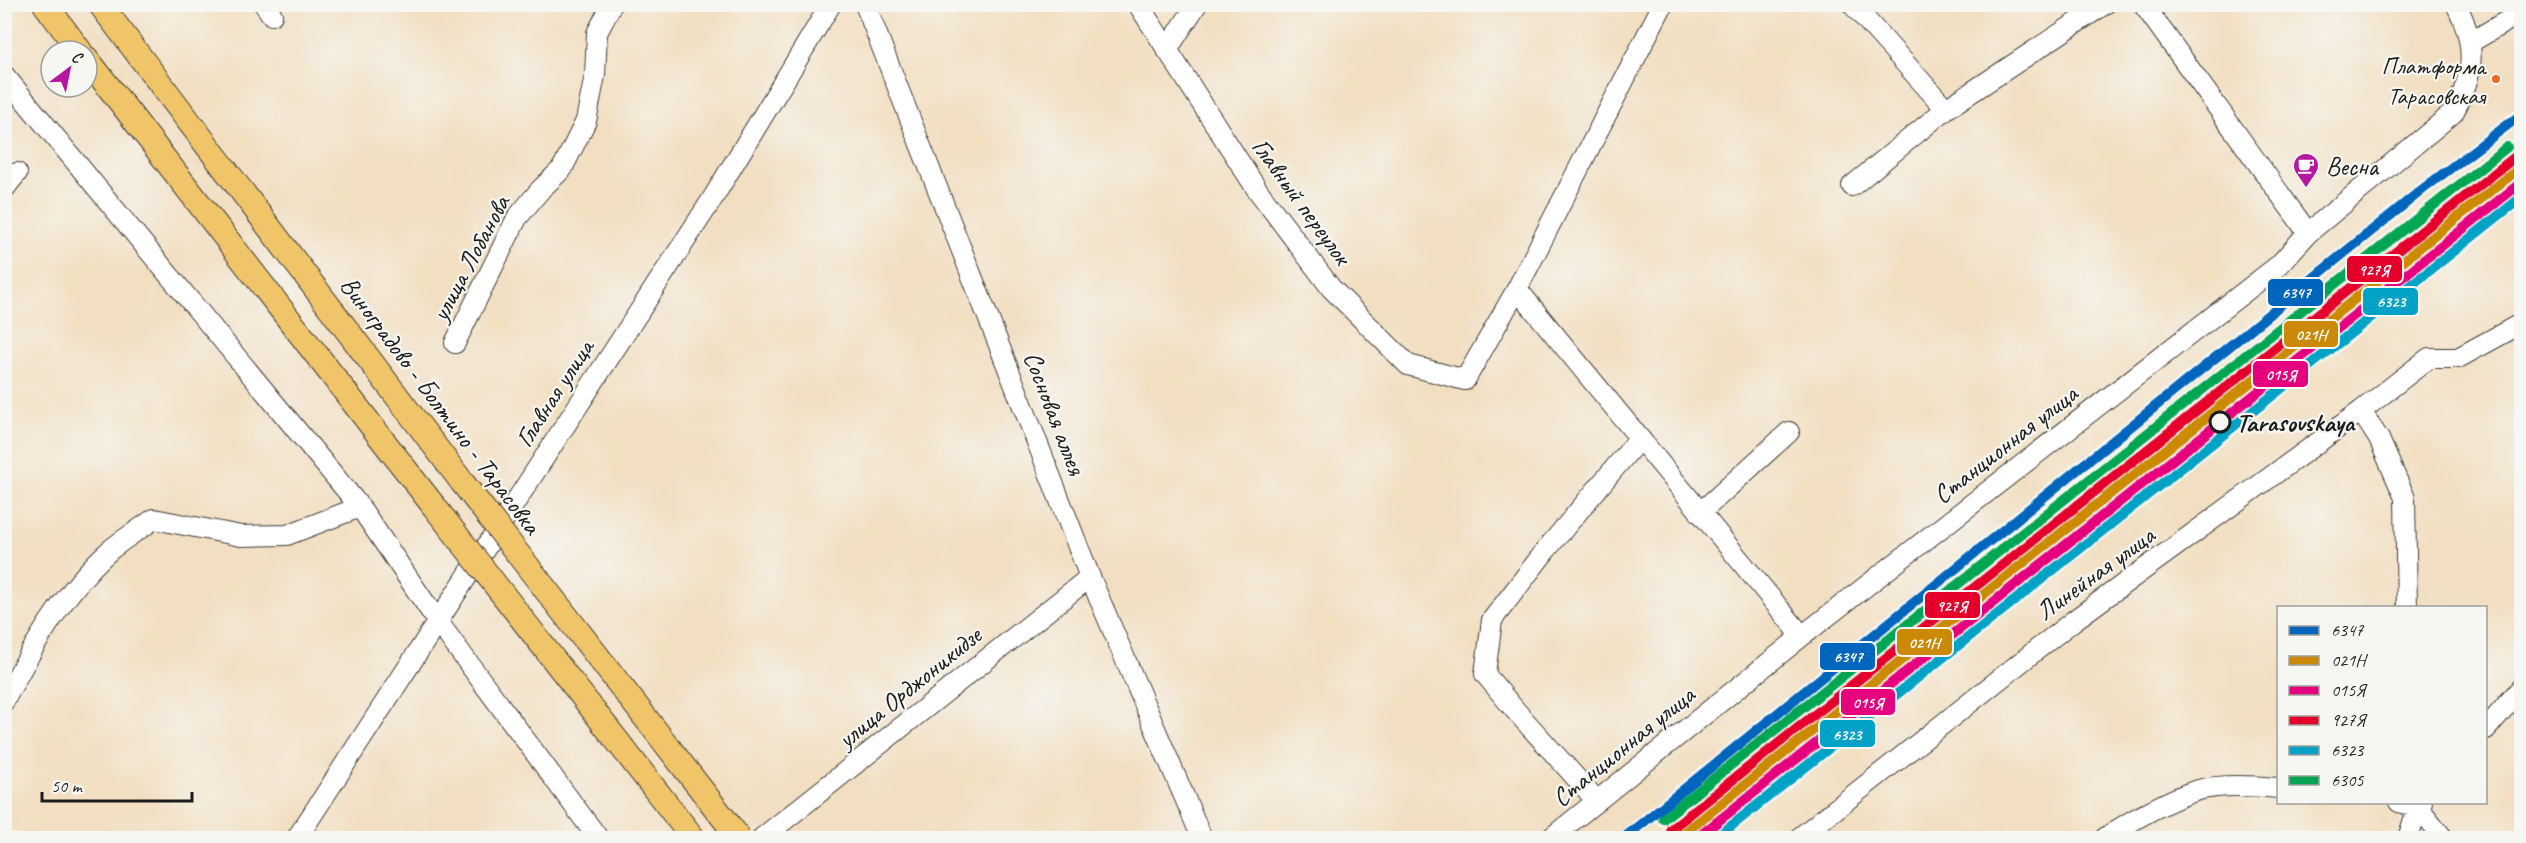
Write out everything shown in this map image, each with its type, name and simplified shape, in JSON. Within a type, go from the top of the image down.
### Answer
[{"type":"main road","points":[[45,4],[72,39]]},
{"type":"main road","name":"Виноградово - Болтино - Тарасовка","points":[[100,4],[462,482],[739,838]]},
{"type":"main road","points":[[99,74],[693,838]]},
{"type":"street","name":"улица Лобанова","points":[[455,343],[517,218],[541,189],[562,169],[586,121],[595,75],[597,33],[612,4]]},
{"type":"street","name":"Главная улица","points":[[297,838],[711,201],[831,4]]},
{"type":"street","name":"Сосновая аллея","points":[[866,4],[1090,577],[1202,838]]},
{"type":"street","name":"Главный переулок","points":[[1138,4],[1256,188],[1331,288],[1408,365],[1465,380],[1517,289]]},
{"type":"street","points":[[1167,50],[1197,4]]},
{"type":"street","points":[[1663,4],[1517,289],[1802,636]]},
{"type":"street","points":[[1852,4],[1946,109]]},
{"type":"street","points":[[1852,186],[1946,109],[2104,4]]},
{"type":"street","points":[[2143,4],[2308,233]]},
{"type":"street","points":[[2456,4],[2471,42],[2522,12]]},
{"type":"street","name":"Станционная улица","points":[[1551,838],[1802,636],[2278,265],[2308,233],[2453,113],[2465,90],[2469,74],[2471,42]]},
{"type":"street","points":[[4,75],[360,507],[438,622],[598,838]]},
{"type":"street","points":[[4,189],[17,173]]},
{"type":"street","name":"Линейная улица","points":[[1799,838],[2073,621],[2361,411],[2429,358],[2458,358],[2522,323]]},
{"type":"street","points":[[2361,411],[2379,439],[2405,498],[2407,606]]},
{"type":"street","points":[[1700,513],[1789,432]]},
{"type":"street","points":[[1597,801],[1485,674],[1486,663],[1492,620],[1546,550],[1639,439]]},
{"type":"street","points":[[4,701],[70,591],[110,550],[154,519],[242,536],[287,535],[360,507]]},
{"type":"street","name":"улица Орджоникидзе","points":[[762,838],[1090,577]]},
{"type":"street","points":[[2487,728],[2522,687]]},
{"type":"street","points":[[2105,838],[2132,820],[2197,790],[2249,786],[2277,788]]},
{"type":"street","points":[[2408,838],[2413,804]]},
{"type":"street","points":[[2413,804],[2443,838]]},
{"type":"transit line","name":"6347","points":[[1624,838],[2423,189],[2522,114]]},
{"type":"transit line","name":"6305","points":[[1663,819],[2507,147]]},
{"type":"transit line","name":"927Я","points":[[1671,829],[2515,157]]},
{"type":"transit line","name":"021Н","points":[[1678,838],[2522,166]]},
{"type":"transit line","name":"015Я","points":[[1697,838],[2522,182]]},
{"type":"transit line","name":"6323","points":[[1716,838],[2522,197]]},
{"type":"place","name":"Платформа Тарасовская","points":[[2496,79]]},
{"type":"place","name":"Весна","points":[[2306,189]]},
{"type":"place","name":"Tarasovskaya","points":[[2220,422]]}]
